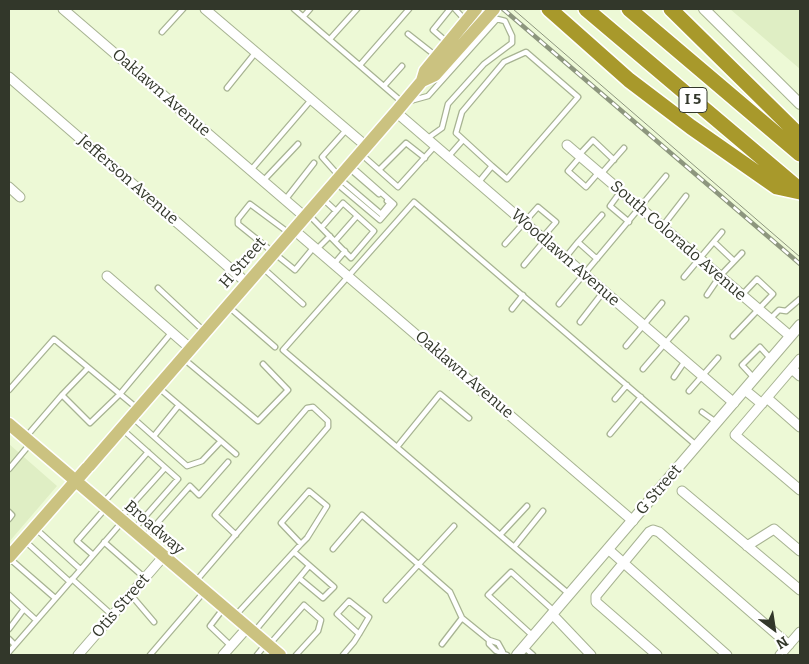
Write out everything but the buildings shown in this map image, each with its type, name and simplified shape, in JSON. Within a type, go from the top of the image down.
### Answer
[{"type":"highway","points":[[549,9],[629,80],[691,127],[777,187],[800,191]]},
{"type":"highway","name":"I 5","points":[[586,9],[800,191]]},
{"type":"highway","name":"I 5","points":[[629,9],[800,154]]},
{"type":"highway","points":[[671,9],[800,136]]},
{"type":"main road","name":"H Street","points":[[9,558],[400,108],[422,81],[425,70],[476,9]]},
{"type":"main road","name":"H Street","points":[[422,81],[435,75],[494,9]]},
{"type":"main road","name":"Broadway","points":[[9,424],[163,558],[280,655]]},
{"type":"street","name":"Oaklawn Avenue","points":[[63,9],[285,200],[306,215]]},
{"type":"street","points":[[206,9],[347,130],[363,149]]},
{"type":"street","points":[[704,9],[800,104]]},
{"type":"street","name":"Jefferson Avenue","points":[[9,77],[247,283]]},
{"type":"street","name":"Woodlawn Avenue","points":[[400,108],[435,146],[734,403]]},
{"type":"street","name":"South Colorado Avenue","points":[[567,145],[790,336]]},
{"type":"street","points":[[9,187],[20,197]]},
{"type":"street","name":"Oaklawn Avenue","points":[[292,232],[316,248],[633,521]]},
{"type":"street","points":[[107,276],[172,332],[187,353]]},
{"type":"street","name":"G Street","points":[[517,655],[800,325]]},
{"type":"street","points":[[800,359],[735,435],[800,490]]},
{"type":"street","points":[[792,369],[800,376]]},
{"type":"street","points":[[745,390],[800,427]]},
{"type":"street","points":[[682,491],[800,590]]},
{"type":"street","points":[[748,546],[774,529],[800,551]]},
{"type":"street","points":[[657,655],[596,602],[596,596],[649,532],[658,532],[788,645]]},
{"type":"street","points":[[608,549],[727,655]]},
{"type":"street","name":"Otis Street","points":[[78,655],[163,558]]},
{"type":"street","points":[[553,613],[589,655]]},
{"type":"street","points":[[227,652],[250,630]]},
{"type":"street","points":[[780,655],[800,632]]},
{"type":"lane","points":[[162,32],[183,9]]},
{"type":"lane","points":[[294,9],[384,86],[400,108],[428,96],[497,19],[500,18],[510,27],[512,43],[484,64],[448,104],[442,128],[426,138]]},
{"type":"lane","points":[[303,16],[310,9]]},
{"type":"lane","points":[[330,39],[357,9]]},
{"type":"lane","points":[[360,66],[409,9]]},
{"type":"lane","points":[[449,43],[433,30],[450,9]]},
{"type":"lane","points":[[455,9],[467,22]]},
{"type":"lane","points":[[408,34],[437,57]]},
{"type":"lane","points":[[226,88],[256,52]]},
{"type":"lane","points":[[526,52],[578,97],[506,179],[492,166],[456,133],[462,112],[504,62],[526,52]]},
{"type":"lane","points":[[384,86],[402,66]]},
{"type":"lane","points":[[250,170],[312,99]]},
{"type":"lane","points":[[342,174],[394,204],[380,220],[342,174],[322,157],[347,130]]},
{"type":"lane","points":[[448,157],[463,140]]},
{"type":"lane","points":[[614,160],[593,140],[568,171],[586,187],[614,160],[624,148]]},
{"type":"lane","points":[[379,170],[406,143],[425,158]]},
{"type":"lane","points":[[263,181],[298,144]]},
{"type":"lane","points":[[363,149],[379,170],[398,187],[435,146]]},
{"type":"lane","points":[[285,200],[314,163]]},
{"type":"lane","points":[[478,182],[492,166]]},
{"type":"lane","points":[[558,304],[666,176]]},
{"type":"lane","points":[[565,258],[621,191]]},
{"type":"lane","points":[[662,227],[686,196]]},
{"type":"lane","points":[[322,198],[336,211]]},
{"type":"lane","points":[[569,594],[283,350],[347,275],[414,202],[697,446]]},
{"type":"lane","points":[[306,215],[322,227],[351,258],[374,231],[343,203],[322,227]]},
{"type":"lane","points":[[292,232],[250,204],[238,219],[238,224],[295,270],[330,236]]},
{"type":"lane","points":[[610,206],[629,222]]},
{"type":"lane","points":[[504,244],[538,207],[556,222],[524,265]]},
{"type":"lane","points":[[335,241],[357,216]]},
{"type":"lane","points":[[684,277],[722,232]]},
{"type":"lane","points":[[578,242],[597,259]]},
{"type":"lane","points":[[714,242],[734,261]]},
{"type":"lane","points":[[334,264],[345,251]]},
{"type":"lane","points":[[707,295],[720,276],[742,253]]},
{"type":"lane","points":[[262,267],[303,304]]},
{"type":"lane","points":[[733,336],[773,294],[757,279],[742,296]]},
{"type":"lane","points":[[158,288],[206,332]]},
{"type":"lane","points":[[580,322],[604,291]]},
{"type":"lane","points":[[512,309],[523,295]]},
{"type":"lane","points":[[770,319],[779,310],[786,311],[800,298]]},
{"type":"lane","points":[[626,346],[662,303]]},
{"type":"lane","points":[[228,306],[275,347]]},
{"type":"lane","points":[[643,369],[686,319]]},
{"type":"lane","points":[[62,395],[90,423],[120,394],[172,332]]},
{"type":"lane","points":[[9,390],[54,339],[87,369],[120,394],[154,436],[187,466],[202,461],[221,441]]},
{"type":"lane","points":[[754,379],[742,366],[760,347],[771,359]]},
{"type":"lane","points":[[187,353],[258,421],[288,390],[263,364]]},
{"type":"lane","points":[[689,390],[718,358]]},
{"type":"lane","points":[[674,377],[685,361]]},
{"type":"lane","points":[[9,469],[62,395],[87,369]]},
{"type":"lane","points":[[615,399],[627,385]]},
{"type":"lane","points":[[158,387],[236,454]]},
{"type":"lane","points":[[397,447],[440,394],[469,418]]},
{"type":"lane","points":[[610,434],[641,397]]},
{"type":"lane","points":[[154,436],[179,405]]},
{"type":"lane","points":[[194,584],[236,535],[328,427],[328,421],[313,407],[307,408],[215,515],[236,535]]},
{"type":"lane","points":[[702,412],[717,423]]},
{"type":"lane","points":[[122,429],[178,479],[138,536]]},
{"type":"lane","points":[[93,555],[77,541],[148,452]]},
{"type":"lane","points":[[138,536],[190,486],[199,495],[228,462]]},
{"type":"lane","points":[[9,652],[165,468]]},
{"type":"lane","points":[[234,617],[301,544],[327,506],[309,491],[282,523],[301,544]]},
{"type":"lane","points":[[500,535],[527,506]]},
{"type":"lane","points":[[514,546],[543,511]]},
{"type":"lane","points":[[9,512],[12,515],[9,519]]},
{"type":"lane","points":[[333,550],[362,514],[450,592],[462,618],[489,640],[494,639],[498,642],[505,654]]},
{"type":"lane","points":[[386,600],[454,526]]},
{"type":"lane","points":[[35,528],[80,569]]},
{"type":"lane","points":[[24,540],[112,616]]},
{"type":"lane","points":[[104,542],[145,578]]},
{"type":"lane","points":[[294,552],[334,587],[323,598],[299,578]]},
{"type":"lane","points":[[9,558],[55,598]]},
{"type":"lane","points":[[250,630],[309,566]]},
{"type":"lane","points":[[533,636],[488,595],[511,572],[553,613]]},
{"type":"lane","points":[[150,655],[204,592]]},
{"type":"lane","points":[[9,595],[36,620]]},
{"type":"lane","points":[[131,595],[154,622]]},
{"type":"lane","points":[[343,655],[359,634],[369,617],[349,601],[337,614],[359,634]]},
{"type":"lane","points":[[257,655],[304,605],[322,620],[318,631],[296,655]]},
{"type":"lane","points":[[223,608],[210,626],[227,652]]},
{"type":"lane","points":[[9,629],[24,610]]},
{"type":"lane","points":[[442,644],[462,618]]},
{"type":"lane","points":[[9,640],[15,645]]},
{"type":"lane","points":[[524,646],[533,655]]},
{"type":"shaded area","points":[[730,9],[800,9],[800,69]]},
{"type":"shaded area","points":[[9,444],[57,486],[9,542]]},
{"type":"tram line","points":[[513,9],[800,257]]},
{"type":"railway","points":[[503,9],[800,264]]}]
